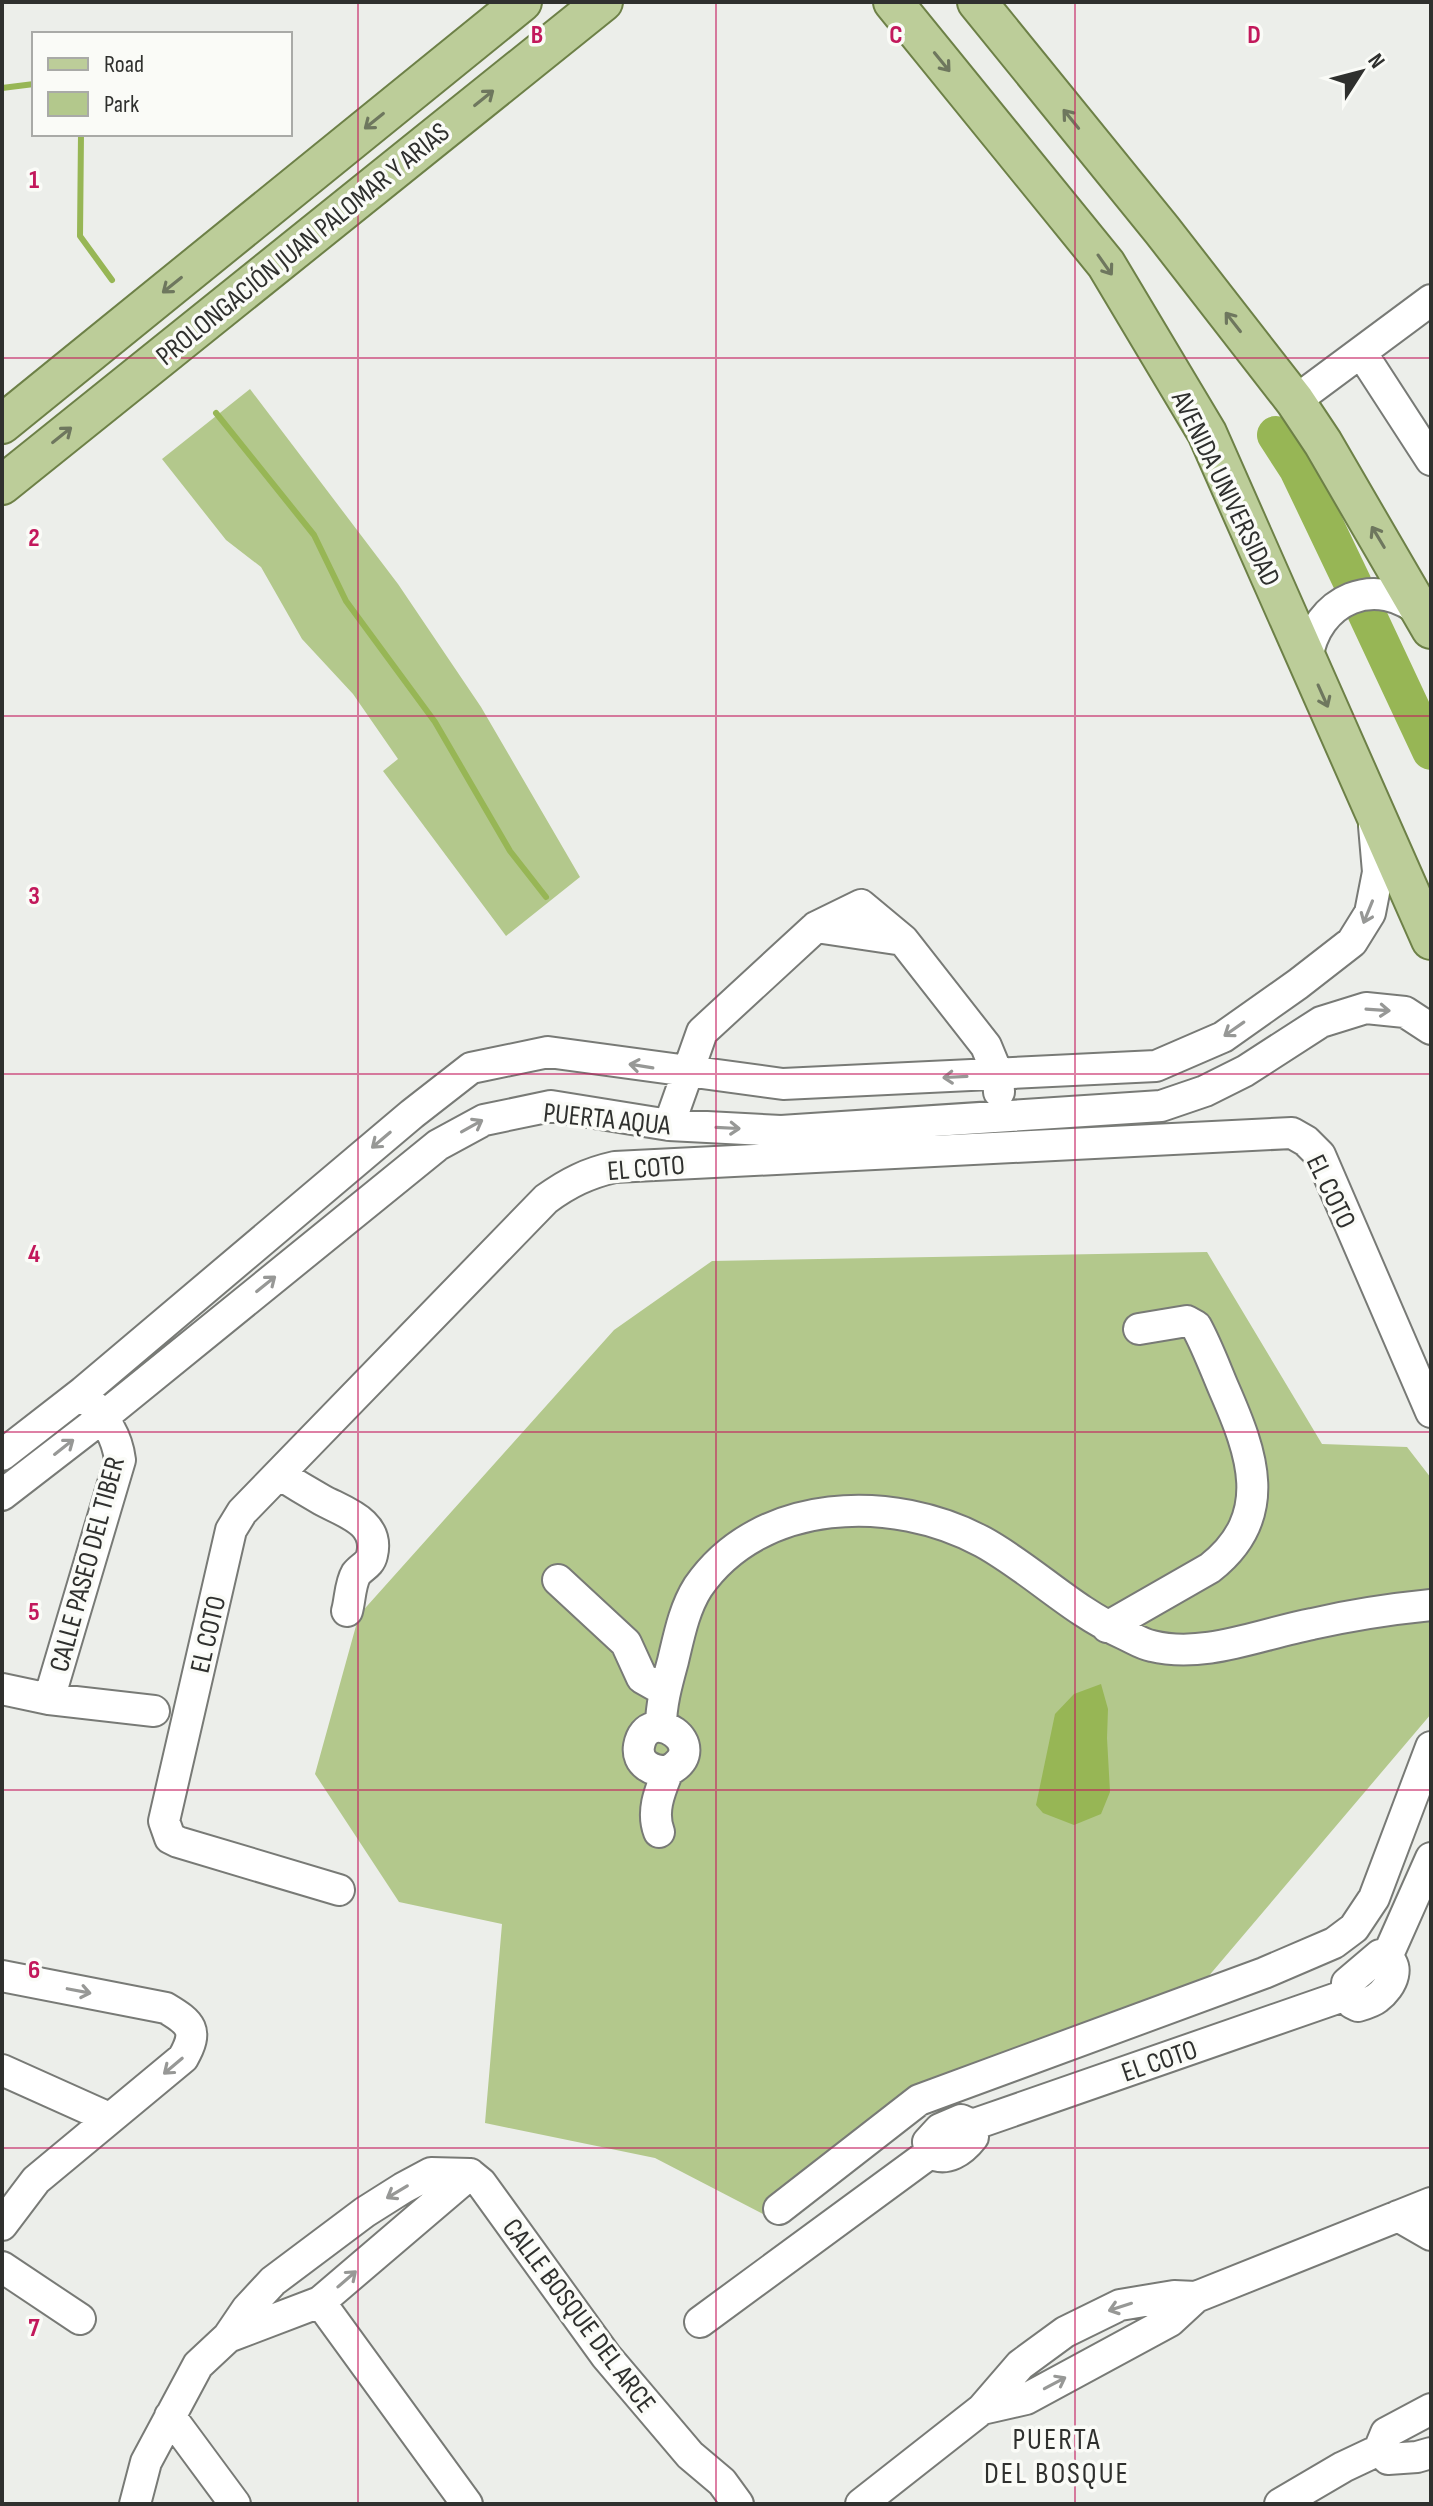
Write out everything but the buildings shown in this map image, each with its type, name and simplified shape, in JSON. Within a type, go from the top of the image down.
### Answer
[{"type":"main road","name":"PROLONGACIÓN JUAN PALOMAR Y ARIAS","points":[[2,424],[522,2]]},
{"type":"main road","name":"PROLONGACIÓN JUAN PALOMAR Y ARIAS","points":[[2,485],[603,2]]},
{"type":"main road","name":"AVENIDA UNIVERSIDAD","points":[[893,2],[1106,264],[1207,433],[1431,940]]},
{"type":"main road","points":[[977,2],[1162,230],[1295,401],[1323,443],[1428,623]]},
{"type":"main road","points":[[73,365],[103,401]]},
{"type":"street","points":[[1295,401],[1431,300]]},
{"type":"street","points":[[1361,352],[1431,460]]},
{"type":"street","points":[[1307,660],[1312,635],[1318,624],[1336,606],[1361,595],[1389,595],[1402,600],[1428,623]]},
{"type":"street","name":"PUERTA AQUA","points":[[2,1455],[83,1392],[471,1068],[548,1052],[783,1084],[1156,1066],[1223,1037],[1352,942],[1370,913],[1378,872],[1373,808]]},
{"type":"street","points":[[669,1125],[702,1032],[816,927],[861,905],[903,940],[986,1046],[998,1075],[999,1117]]},
{"type":"street","name":"PUERTA AQUA","points":[[2,1495],[103,1417],[438,1145],[484,1120],[551,1106],[669,1125],[781,1131],[1161,1106],[1205,1091],[1245,1071],[1321,1022],[1366,1008],[1405,1012],[1431,1029]]},
{"type":"street","name":"EL COTO","points":[[339,1890],[178,1842],[170,1838],[164,1821],[231,1530],[242,1512],[546,1199],[590,1173],[615,1167],[1292,1133],[1320,1155],[1431,1412]]},
{"type":"street","points":[[1107,1627],[1224,1557],[1236,1541],[1247,1517],[1253,1491],[1251,1463],[1243,1433],[1196,1326],[1187,1321],[1139,1329]]},
{"type":"street","name":"CALLE PASEO DEL TIBER","points":[[49,1699],[120,1460],[118,1443],[83,1392]]},
{"type":"street","points":[[279,1474],[349,1513],[367,1527],[372,1555],[368,1564],[356,1574],[347,1611]]},
{"type":"street","points":[[659,1832],[654,1821],[657,1799],[668,1771],[682,1759],[683,1741],[670,1728],[661,1726],[661,1707],[688,1606],[710,1573],[741,1544],[781,1523],[850,1510],[939,1522],[983,1542],[1107,1627],[1151,1646],[1193,1651],[1314,1623],[1431,1605]]},
{"type":"street","points":[[558,1580],[626,1643],[642,1678],[665,1691]]},
{"type":"street","name":"CALLE PASEO DEL TIBER","points":[[2,1689],[49,1699],[154,1711]]},
{"type":"street","points":[[779,2209],[919,2100],[1264,1973],[1334,1943],[1354,1928],[1374,1898],[1431,1747]]},
{"type":"street","name":"EL COTO","points":[[700,2322],[930,2153],[942,2157],[962,2149],[973,2137],[972,2125],[1346,1995],[1358,2006],[1379,1996],[1394,1976],[1394,1968],[1387,1957],[1431,1858]]},
{"type":"street","points":[[2,1976],[166,2008],[184,2018],[192,2030],[192,2043],[183,2058],[36,2180],[2,2225]]},
{"type":"street","points":[[2,2070],[109,2118]]},
{"type":"street","points":[[135,2504],[146,2462],[198,2365],[228,2337],[247,2309],[273,2281],[365,2212],[431,2173],[470,2174]]},
{"type":"street","points":[[228,2337],[320,2302],[470,2174]]},
{"type":"street","name":"CALLE BOSQUE DEL ARCE","points":[[470,2174],[481,2183],[606,2356],[690,2455],[722,2482],[738,2504]]},
{"type":"street","points":[[982,2409],[1026,2399],[1170,2321],[1196,2297],[1431,2203]]},
{"type":"street","points":[[1398,2216],[1431,2235]]},
{"type":"street","points":[[2,2267],[80,2319]]},
{"type":"street","points":[[861,2504],[982,2409],[1020,2365],[1065,2332],[1120,2305],[1174,2296],[1196,2297]]},
{"type":"street","points":[[320,2302],[467,2504]]},
{"type":"street","points":[[1280,2504],[1379,2450],[1386,2433],[1431,2409]]},
{"type":"street","points":[[170,2416],[235,2504]]},
{"type":"street","points":[[1379,2450],[1388,2459],[1431,2453]]},
{"type":"street","name":"CALLE BOSQUE DEL ARCE","points":[[690,2455],[713,2504]]},
{"type":"green space","points":[[250,389],[398,584],[481,707],[580,877],[506,936],[383,771],[398,759],[353,694],[302,639],[261,567],[226,540],[162,459]]},
{"type":"green space","points":[[1207,1252],[1322,1444],[1407,1447],[1431,1478],[1431,1714],[1179,2011],[920,2116],[767,2216],[655,2158],[485,2123],[502,1924],[399,1902],[315,1774],[359,1615],[614,1330],[712,1261]]},
{"type":"shaded area","points":[[1101,1684],[1108,1709],[1110,1792],[1101,1814],[1074,1825],[1043,1813],[1036,1805],[1055,1714],[1074,1694]]},
{"type":"waterway","points":[[2,88],[32,84]]},
{"type":"waterway","points":[[81,136],[80,236],[112,280]]},
{"type":"waterway","points":[[216,413],[314,535],[346,601],[435,722],[510,851],[546,897]]},
{"type":"waterway","points":[[1276,435],[1298,469],[1353,584]]},
{"type":"waterway","points":[[1364,608],[1431,751]]},
{"type":"district","name":"PUERTA DEL BOSQUE","points":[[1057,2456]]}]
